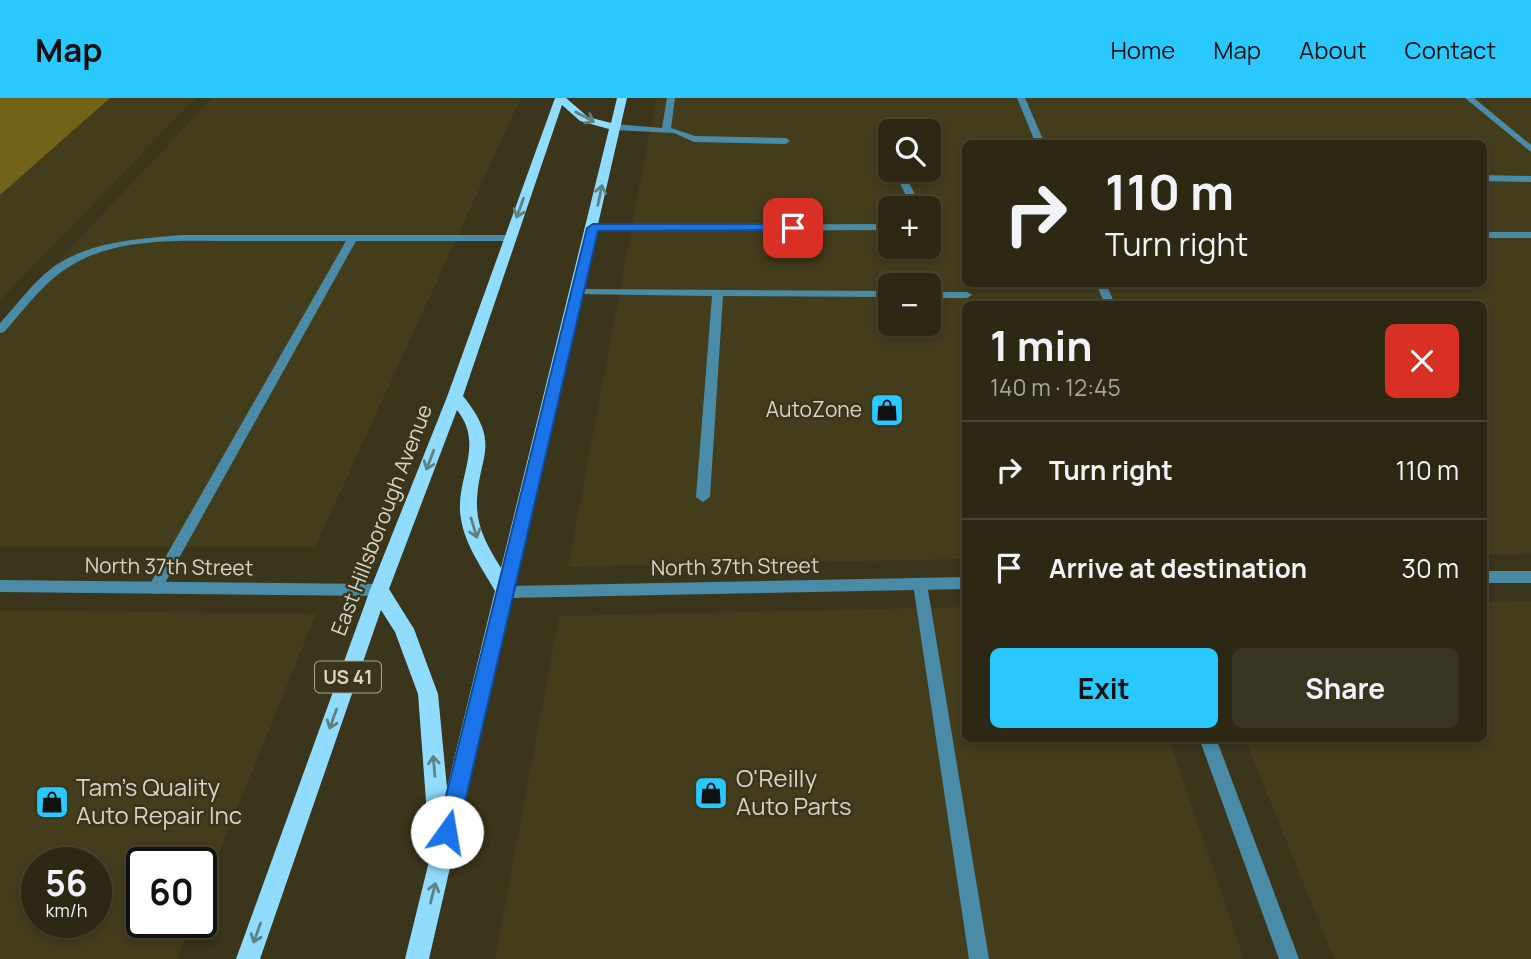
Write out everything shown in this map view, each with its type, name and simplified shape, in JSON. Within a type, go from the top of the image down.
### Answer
[{"type":"main road","points":[[560,98],[584,119],[614,127]]},
{"type":"main road","name":"East Hillsborough Avenue","points":[[248,959],[379,590],[455,397],[560,98]]},
{"type":"main road","points":[[417,959],[578,292],[622,98]]},
{"type":"main road","points":[[455,397],[472,414],[481,436],[469,505],[472,530],[505,592]]},
{"type":"main road","points":[[379,590],[404,629],[428,694],[441,858]]},
{"type":"street","points":[[666,130],[671,98]]},
{"type":"street","points":[[1021,98],[1039,140]]},
{"type":"street","points":[[1469,98],[1531,149]]},
{"type":"street","points":[[614,127],[666,130],[694,139],[786,141]]},
{"type":"street","points":[[1487,178],[1531,178]]},
{"type":"street","points":[[593,228],[878,227]]},
{"type":"street","points":[[1487,235],[1531,235]]},
{"type":"street","points":[[0,330],[56,270],[97,250],[139,242],[182,238],[510,238]]},
{"type":"street","points":[[155,588],[353,238]]},
{"type":"street","points":[[578,292],[878,294]]},
{"type":"street","points":[[703,497],[718,292]]},
{"type":"street","points":[[941,295],[967,295]]},
{"type":"street","points":[[1487,577],[1531,577]]},
{"type":"street","name":"North 37th Street","points":[[505,592],[962,583]]},
{"type":"street","points":[[920,584],[979,959]]},
{"type":"street","name":"North 37th Street","points":[[0,586],[379,590]]},
{"type":"street","points":[[1208,742],[1289,959]]},
{"type":"shaded area","points":[[0,98],[110,98],[0,195]]},
{"type":"shaded area","points":[[110,98],[196,98],[0,300],[0,195]]},
{"type":"shaded area","points":[[212,98],[521,98],[315,547],[0,547],[0,323]]},
{"type":"shaded area","points":[[656,98],[1531,98],[1531,554],[1487,555],[1487,301],[962,301],[962,559],[568,567]]},
{"type":"shaded area","points":[[1531,601],[1531,959],[1334,959],[1246,742],[1487,742],[1487,602]]},
{"type":"shaded area","points":[[962,607],[962,742],[1170,742],[1244,959],[495,959],[559,616]]},
{"type":"shaded area","points":[[0,610],[316,614],[217,858],[217,847],[126,847],[126,938],[185,938],[177,959],[0,959]]},
{"type":"place","name":"AutoZone","points":[[887,410]]},
{"type":"place","name":"O'Reilly Auto Parts","points":[[711,793]]},
{"type":"place","name":"Tam's Quality Auto Repair Inc","points":[[52,802]]},
{"type":"route","points":[[447,832],[593,228],[793,228]]}]
